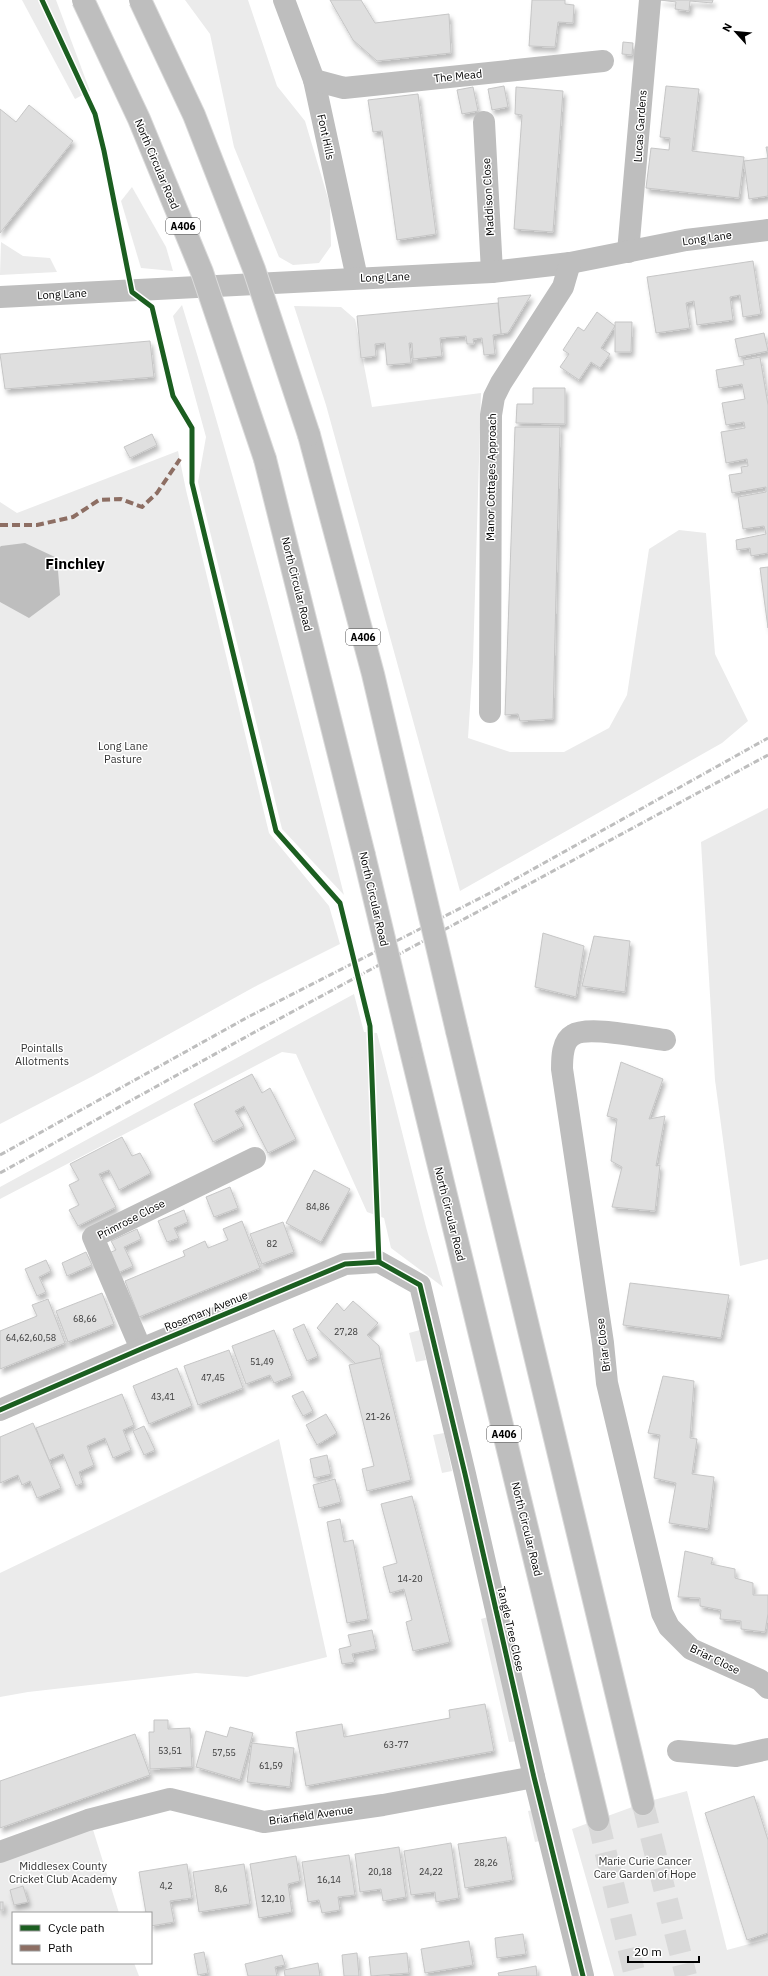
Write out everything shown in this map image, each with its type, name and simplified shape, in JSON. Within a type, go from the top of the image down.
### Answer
[{"type":"main road","name":"North Circular Road","points":[[83,0],[139,119],[202,272],[265,458],[364,855],[598,1820]]},
{"type":"main road","name":"A406","points":[[140,0],[194,115],[254,269],[308,435],[373,674],[457,1031],[643,1804]]},
{"type":"main road","name":"Font Hills","points":[[284,0],[314,80],[357,278]]},
{"type":"main road","name":"Lucas Gardens","points":[[628,252],[650,0]]},
{"type":"main road","name":"The Mead","points":[[314,80],[344,88],[603,61]]},
{"type":"main road","name":"Maddison Close","points":[[484,122],[492,272]]},
{"type":"main road","name":"Long Lane","points":[[0,298],[492,272],[570,263],[686,240],[768,230]]},
{"type":"main road","name":"Manor Cottages Approach","points":[[490,712],[491,415],[494,397],[501,383],[563,287],[570,263]]},
{"type":"main road","name":"Briar Close","points":[[665,1040],[590,1030],[572,1035],[566,1043],[563,1052],[562,1069],[602,1335],[607,1383],[662,1613],[669,1627],[691,1649],[760,1680],[768,1688]]},
{"type":"main road","name":"Primrose Close","points":[[141,1349],[93,1237],[255,1158]]},
{"type":"main road","name":"Rosemary Avenue","points":[[0,1410],[141,1349],[345,1264],[379,1262],[420,1285]]},
{"type":"main road","name":"Tangle Tree Close","points":[[420,1285],[534,1777],[583,1976]]},
{"type":"main road","points":[[678,1751],[736,1756],[768,1749]]},
{"type":"main road","name":"Briarfield Avenue","points":[[0,1852],[88,1820],[170,1799],[264,1822],[383,1805],[534,1777]]},
{"type":"green space","points":[[22,0],[56,0],[90,91],[75,99]]},
{"type":"green space","points":[[185,0],[248,0],[277,86],[305,121],[330,205],[331,246],[319,263],[293,265],[279,257],[234,147],[210,34]]},
{"type":"green space","points":[[132,187],[166,247],[173,271],[141,268],[121,201]]},
{"type":"green space","points":[[1,242],[23,256],[50,258],[57,272],[0,275]]},
{"type":"green space","points":[[182,305],[226,452],[267,599],[344,895],[282,829],[198,482],[206,437],[173,316]]},
{"type":"green space","points":[[294,306],[341,307],[355,319],[372,407],[481,393],[473,661],[468,738],[510,752],[564,752],[609,728],[627,695],[649,549],[679,530],[706,533],[715,654],[748,721],[722,743],[460,891],[326,405]]},
{"type":"green space","name":"Long Lane Pasture","points":[[178,451],[186,490],[269,833],[329,906],[340,944],[258,985],[93,1076],[0,1124],[0,502],[17,513]]},
{"type":"green space","points":[[768,808],[768,1259],[740,1266],[715,1080],[701,842]]},
{"type":"green space","points":[[354,994],[364,1032],[377,1033],[426,1227],[443,1287],[391,1248],[384,1218],[367,1212],[296,1054],[282,1052],[0,1199],[0,1187]]},
{"type":"green space","points":[[420,1330],[426,1360],[416,1362],[409,1333]]},
{"type":"green space","points":[[444,1433],[452,1471],[442,1473],[433,1435]]},
{"type":"green space","points":[[279,1439],[327,1657],[247,1677],[196,1673],[28,1692],[0,1697],[0,1573]]},
{"type":"green space","points":[[488,1617],[520,1741],[509,1742],[481,1619]]},
{"type":"green space","name":"Marie Curie Cancer Care Garden of Hope","points":[[687,1791],[727,1950],[768,1939],[768,1976],[614,1976],[572,1829],[646,1802]]},
{"type":"green space","points":[[542,1808],[549,1839],[535,1842],[528,1811]]},
{"type":"green space","name":"Middlesex County Cricket Club Academy","points":[[90,1820],[119,1912],[12,1912],[12,1964],[134,1964],[139,1976],[0,1976],[0,1852]]},
{"type":"shaded area","points":[[25,543],[57,558],[60,595],[29,618],[0,602],[0,547]]},
{"type":"building","points":[[330,0],[361,0],[375,23],[449,14],[451,53],[377,61],[353,40]]},
{"type":"building","points":[[532,0],[565,0],[565,4],[574,5],[573,23],[558,22],[555,47],[529,46]]},
{"type":"building","points":[[660,0],[713,0],[712,3],[690,1],[689,11],[675,9],[676,2]]},
{"type":"building","points":[[623,42],[633,43],[632,55],[622,54]]},
{"type":"building","points":[[504,86],[508,107],[492,110],[488,89]]},
{"type":"building","points":[[666,86],[699,89],[692,151],[744,157],[739,198],[646,188],[651,148],[669,150],[670,138],[660,137]]},
{"type":"building","points":[[473,87],[478,111],[462,114],[457,90]]},
{"type":"building","points":[[516,87],[563,91],[553,232],[514,229],[522,115],[515,114]]},
{"type":"building","points":[[418,94],[436,234],[397,240],[382,131],[373,132],[368,100]]},
{"type":"building","points":[[29,105],[73,141],[0,233],[0,109],[16,122]]},
{"type":"building","points":[[766,147],[768,147],[768,158]]},
{"type":"building","points":[[768,158],[768,196],[749,199],[744,161]]},
{"type":"building","points":[[753,261],[761,314],[743,317],[740,295],[730,297],[733,320],[697,325],[694,301],[686,303],[690,328],[656,333],[647,277]]},
{"type":"building","points":[[531,295],[508,333],[501,334],[498,298]]},
{"type":"building","points":[[498,303],[501,334],[493,335],[495,354],[484,355],[482,338],[473,339],[474,344],[467,344],[466,336],[440,338],[442,356],[413,359],[412,343],[409,343],[411,363],[387,365],[385,343],[375,344],[376,356],[361,358],[357,316]]},
{"type":"building","points":[[597,312],[615,326],[601,348],[610,354],[600,368],[591,362],[579,380],[560,367],[569,354],[563,350],[578,327],[584,331]]},
{"type":"building","points":[[615,322],[632,322],[631,352],[615,352]]},
{"type":"building","points":[[764,333],[768,351],[739,357],[735,339]]},
{"type":"building","points":[[150,341],[154,377],[5,389],[0,354]]},
{"type":"building","points":[[760,357],[768,405],[768,553],[751,556],[750,548],[737,550],[736,540],[766,534],[764,526],[743,529],[738,497],[766,492],[766,487],[732,493],[729,475],[742,473],[741,467],[748,466],[747,459],[726,463],[721,432],[745,428],[744,422],[726,425],[722,403],[745,399],[742,384],[719,388],[716,370],[744,365],[743,360]]},
{"type":"building","points":[[533,388],[565,388],[565,424],[516,423],[517,404],[533,404]]},
{"type":"building","points":[[515,427],[560,427],[553,719],[520,721],[518,714],[505,715]]},
{"type":"building","points":[[152,434],[157,445],[130,458],[124,447]]},
{"type":"building","points":[[768,567],[768,628],[760,568]]},
{"type":"building","points":[[543,933],[584,946],[576,997],[535,987]]},
{"type":"building","points":[[594,936],[630,941],[625,992],[582,986]]},
{"type":"building","points":[[621,1062],[663,1079],[649,1119],[665,1116],[656,1166],[660,1165],[655,1211],[612,1207],[622,1167],[611,1161],[617,1119],[607,1116]]},
{"type":"building","points":[[252,1074],[262,1093],[270,1088],[296,1139],[268,1153],[244,1106],[235,1111],[244,1126],[213,1142],[194,1104]]},
{"type":"building","points":[[122,1137],[132,1156],[140,1153],[151,1173],[119,1190],[109,1170],[99,1174],[116,1207],[78,1226],[69,1210],[79,1205],[69,1185],[79,1180],[70,1164]]},
{"type":"building","points":[[314,1170],[350,1189],[321,1242],[286,1223]]},
{"type":"building","points":[[230,1187],[238,1208],[214,1217],[206,1197]]},
{"type":"building","points":[[184,1210],[188,1222],[174,1228],[179,1238],[167,1242],[158,1221]]},
{"type":"building","points":[[242,1221],[260,1268],[139,1317],[125,1281],[185,1256],[183,1251],[205,1241],[208,1248],[228,1240],[223,1229]]},
{"type":"building","points":[[283,1222],[294,1252],[262,1264],[250,1234]]},
{"type":"building","points":[[137,1229],[141,1239],[124,1247],[133,1266],[118,1273],[109,1253],[116,1250],[111,1241]]},
{"type":"building","points":[[86,1252],[92,1265],[67,1276],[62,1263]]},
{"type":"building","points":[[46,1260],[51,1271],[39,1277],[46,1292],[37,1296],[25,1269]]},
{"type":"building","points":[[630,1283],[729,1295],[721,1338],[623,1325]]},
{"type":"building","points":[[102,1293],[114,1324],[68,1342],[56,1311]]},
{"type":"building","points":[[48,1299],[65,1343],[0,1369],[0,1331],[37,1316],[32,1305]]},
{"type":"building","points":[[353,1301],[378,1323],[367,1335],[379,1346],[381,1358],[356,1364],[317,1328],[337,1303],[344,1311]]},
{"type":"building","points":[[304,1324],[318,1356],[307,1361],[293,1329]]},
{"type":"building","points":[[274,1330],[292,1376],[274,1383],[270,1375],[246,1384],[232,1346]]},
{"type":"building","points":[[229,1350],[243,1388],[198,1405],[184,1366]]},
{"type":"building","points":[[381,1358],[411,1480],[367,1491],[362,1469],[374,1466],[349,1365]]},
{"type":"building","points":[[177,1368],[192,1406],[149,1424],[133,1386]]},
{"type":"building","points":[[663,1376],[694,1381],[690,1438],[697,1439],[692,1474],[714,1477],[708,1529],[669,1523],[676,1483],[654,1478],[660,1435],[648,1433]]},
{"type":"building","points":[[303,1391],[313,1411],[303,1416],[292,1396]]},
{"type":"building","points":[[122,1394],[134,1425],[123,1430],[131,1450],[113,1458],[105,1438],[87,1446],[94,1465],[79,1472],[83,1483],[76,1486],[63,1454],[49,1460],[36,1428]]},
{"type":"building","points":[[326,1414],[337,1433],[317,1445],[306,1425]]},
{"type":"building","points":[[33,1423],[61,1488],[37,1498],[30,1481],[22,1485],[18,1475],[0,1483],[0,1437]]},
{"type":"building","points":[[144,1426],[155,1450],[144,1455],[133,1431]]},
{"type":"building","points":[[327,1455],[331,1474],[314,1478],[310,1459]]},
{"type":"building","points":[[335,1479],[341,1502],[319,1508],[313,1485]]},
{"type":"building","points":[[412,1496],[450,1642],[413,1651],[406,1622],[412,1620],[404,1589],[390,1593],[383,1567],[397,1563],[381,1504]]},
{"type":"building","points":[[340,1519],[344,1542],[353,1540],[368,1619],[347,1623],[327,1522]]},
{"type":"building","points":[[685,1551],[713,1558],[711,1564],[735,1569],[735,1578],[753,1583],[753,1595],[768,1595],[768,1614],[765,1632],[741,1629],[741,1621],[720,1619],[721,1610],[700,1606],[700,1598],[678,1597]]},
{"type":"building","points":[[372,1630],[376,1649],[352,1654],[355,1662],[342,1664],[339,1649],[351,1646],[348,1635]]},
{"type":"building","points":[[485,1704],[494,1751],[306,1786],[296,1732],[342,1724],[344,1737],[450,1718],[449,1710]]},
{"type":"building","points":[[154,1720],[168,1720],[168,1729],[190,1728],[192,1767],[150,1769],[149,1732],[154,1732]]},
{"type":"building","points":[[230,1727],[253,1733],[240,1780],[196,1767],[206,1731],[227,1737]]},
{"type":"building","points":[[135,1734],[150,1775],[0,1828],[0,1781]]},
{"type":"building","points":[[252,1743],[294,1748],[290,1787],[247,1782]]},
{"type":"building","points":[[754,1796],[768,1840],[768,1933],[747,1940],[705,1813]]},
{"type":"building","points":[[506,1837],[513,1880],[465,1888],[458,1844]]},
{"type":"building","points":[[451,1843],[459,1898],[436,1902],[435,1892],[411,1895],[404,1851]]},
{"type":"building","points":[[399,1847],[406,1897],[383,1901],[381,1889],[360,1892],[355,1854]]},
{"type":"building","points":[[349,1855],[355,1895],[338,1897],[340,1910],[322,1913],[319,1900],[308,1902],[302,1862]]},
{"type":"building","points":[[296,1856],[300,1881],[288,1884],[292,1912],[259,1918],[250,1864]]},
{"type":"building","points":[[187,1864],[192,1898],[170,1901],[174,1922],[152,1926],[152,1912],[146,1912],[139,1872]]},
{"type":"building","points":[[244,1864],[250,1904],[199,1912],[193,1872]]},
{"type":"building","points":[[23,1886],[28,1902],[14,1905],[10,1890]]},
{"type":"building","points":[[0,1902],[3,1902],[3,1910],[0,1910]]},
{"type":"building","points":[[523,1934],[526,1954],[497,1958],[495,1938]]},
{"type":"building","points":[[469,1941],[473,1965],[425,1973],[421,1949]]},
{"type":"building","points":[[204,1952],[208,1973],[198,1975],[194,1954]]},
{"type":"building","points":[[357,1953],[359,1976],[344,1976],[342,1955]]},
{"type":"building","points":[[407,1953],[409,1973],[371,1976],[369,1957]]},
{"type":"building","points":[[282,1955],[285,1965],[275,1967],[277,1976],[248,1976],[245,1964]]},
{"type":"building","points":[[318,1963],[320,1976],[285,1976],[284,1970]]},
{"type":"building","points":[[536,1966],[537,1976],[499,1976],[498,1973]]},
{"type":"tunnel","points":[[643,1804],[686,1976]]},
{"type":"tunnel","points":[[598,1820],[635,1976]]},
{"type":"railway","points":[[0,1155],[248,1017],[492,892],[768,738]]},
{"type":"railway","points":[[0,1173],[253,1033],[768,755]]},
{"type":"marked path","points":[[0,525],[37,525],[73,517],[99,500],[121,499],[142,507],[157,493],[180,459]]},
{"type":"cycle path","points":[[42,0],[95,114],[104,151],[132,292],[152,307],[173,396],[192,428],[192,483],[276,831],[340,903],[370,1026],[379,1262]]},
{"type":"cycle path","points":[[0,1410],[141,1349],[345,1264],[379,1262],[420,1285],[534,1777],[583,1976]]},
{"type":"district","name":"Finchley","points":[[75,563]]},
{"type":"park label","name":"Pointalls Allotments","points":[[42,1054]]}]
